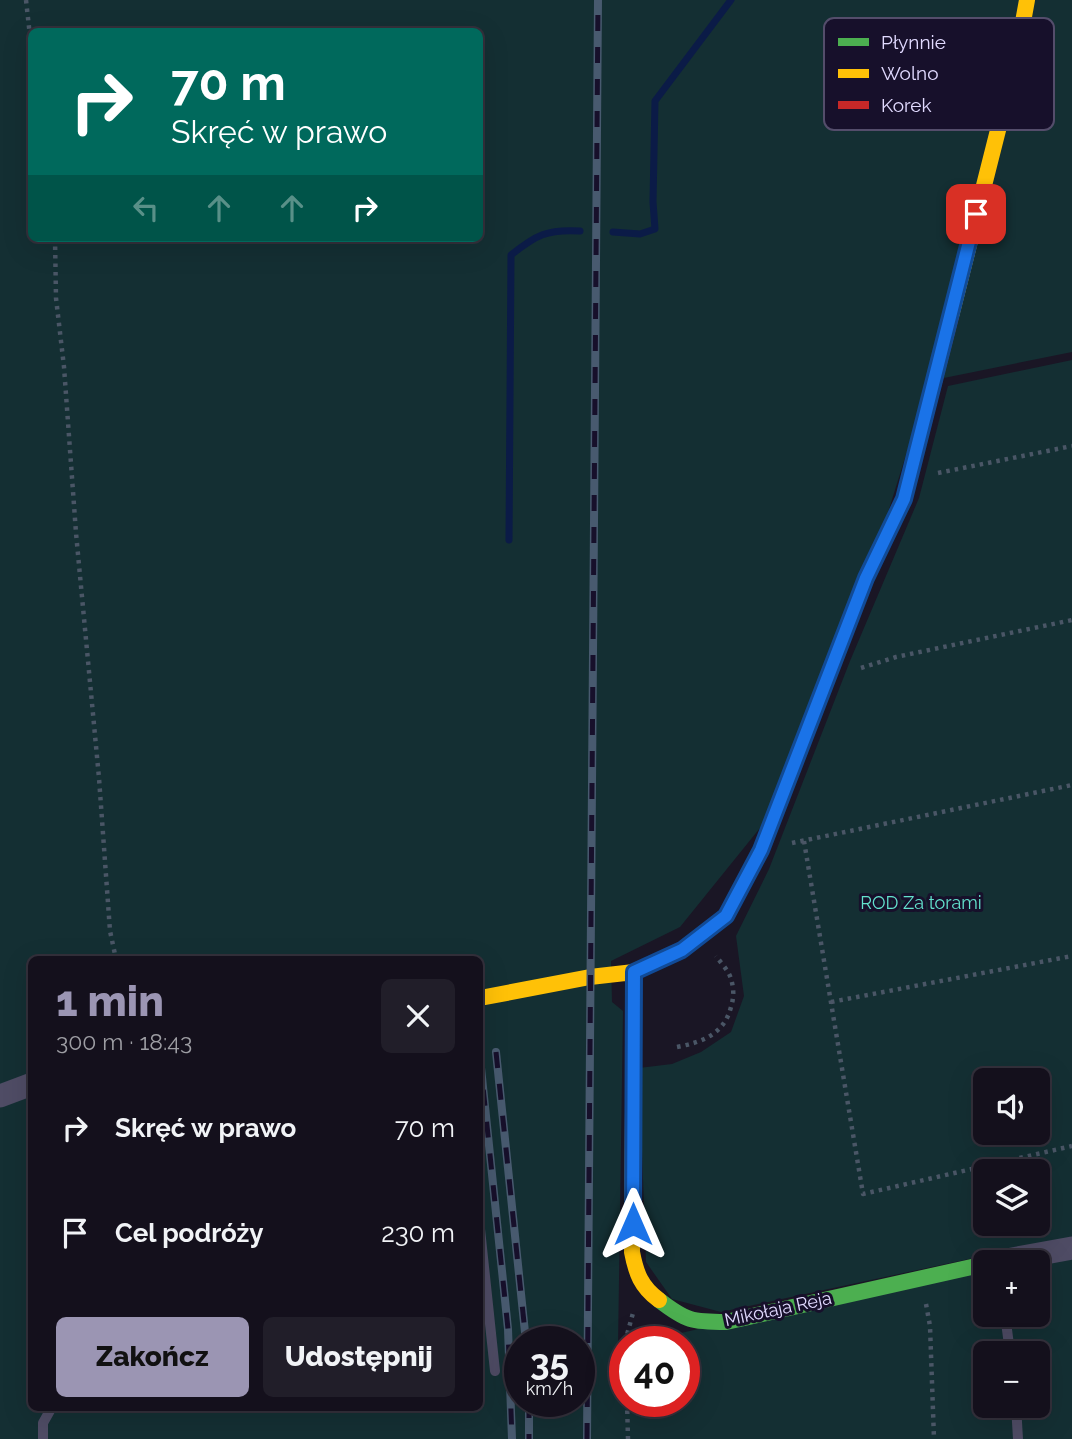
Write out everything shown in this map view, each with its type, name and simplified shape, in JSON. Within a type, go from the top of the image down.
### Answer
[{"type":"street","points":[[1024,18],[1027,0]]},
{"type":"street","points":[[483,997],[590,977],[634,972],[682,950],[726,916],[761,850],[866,578],[904,499],[998,130]]},
{"type":"street","name":"Mikołaja Reja","points":[[634,972],[632,1252],[637,1275],[648,1292],[681,1317],[702,1322],[726,1322],[973,1267]]},
{"type":"street","points":[[0,1096],[28,1086]]},
{"type":"street","points":[[1050,1252],[1072,1248]]},
{"type":"lane","points":[[483,1257],[495,1371]]},
{"type":"lane","points":[[43,1439],[43,1423],[50,1411]]},
{"type":"lane","points":[[1017,1418],[1018,1439]]},
{"type":"path","points":[[26,0],[29,28]]},
{"type":"path","points":[[55,242],[56,298],[109,918],[115,956]]},
{"type":"path","points":[[909,479],[1072,446]]},
{"type":"path","points":[[827,678],[896,657],[1072,620]]},
{"type":"path","points":[[761,850],[1072,785]]},
{"type":"path","points":[[804,841],[863,1194],[1072,1146]]},
{"type":"path","points":[[677,1047],[711,1037],[723,1025],[734,995],[731,977],[716,956],[698,938]]},
{"type":"path","points":[[831,1002],[1072,956]]},
{"type":"path","points":[[921,1278],[930,1325],[934,1439]]},
{"type":"path","points":[[627,1417],[628,1439]]},
{"type":"green space","points":[[0,0],[1072,0],[1072,352],[929,381],[875,554],[772,813],[680,927],[611,961],[612,1002],[623,1011],[618,1326],[609,1326],[609,1417],[700,1417],[700,1329],[907,1282],[973,1269],[973,1327],[1050,1327],[1050,1258],[1072,1250],[1072,1439],[0,1439]]},
{"type":"green space","name":"ROD Za torami","points":[[1072,360],[1072,1237],[1011,1250],[973,1250],[973,1258],[721,1312],[672,1299],[646,1262],[639,1068],[672,1064],[701,1052],[731,1032],[744,996],[736,936],[769,869],[850,661],[919,498],[948,386]]},
{"type":"waterway","points":[[613,232],[640,234],[655,229],[655,101],[731,0]]},
{"type":"waterway","points":[[509,540],[511,255],[550,232],[580,231]]},
{"type":"railway","points":[[587,1439],[598,0]]},
{"type":"railway","points":[[496,1052],[524,1326]]},
{"type":"railway","points":[[483,1087],[508,1329],[512,1439]]},
{"type":"railway","points":[[529,1417],[529,1439]]},
{"type":"traffic: fast","points":[[659,1300],[690,1319],[726,1322],[973,1267]]},
{"type":"traffic: slow","points":[[1024,18],[1027,0]]},
{"type":"traffic: slow","points":[[951,316],[998,130]]},
{"type":"traffic: slow","points":[[483,997],[590,977],[634,972],[682,950],[726,916],[761,850],[809,726]]},
{"type":"traffic: slow","points":[[634,972],[632,1252],[640,1279],[659,1300]]},
{"type":"traffic: jam","points":[[809,726],[866,578],[904,499],[951,316]]},
{"type":"route","points":[[633,1224],[634,972],[682,950],[726,916],[761,850],[866,578],[904,499],[976,214]]}]
